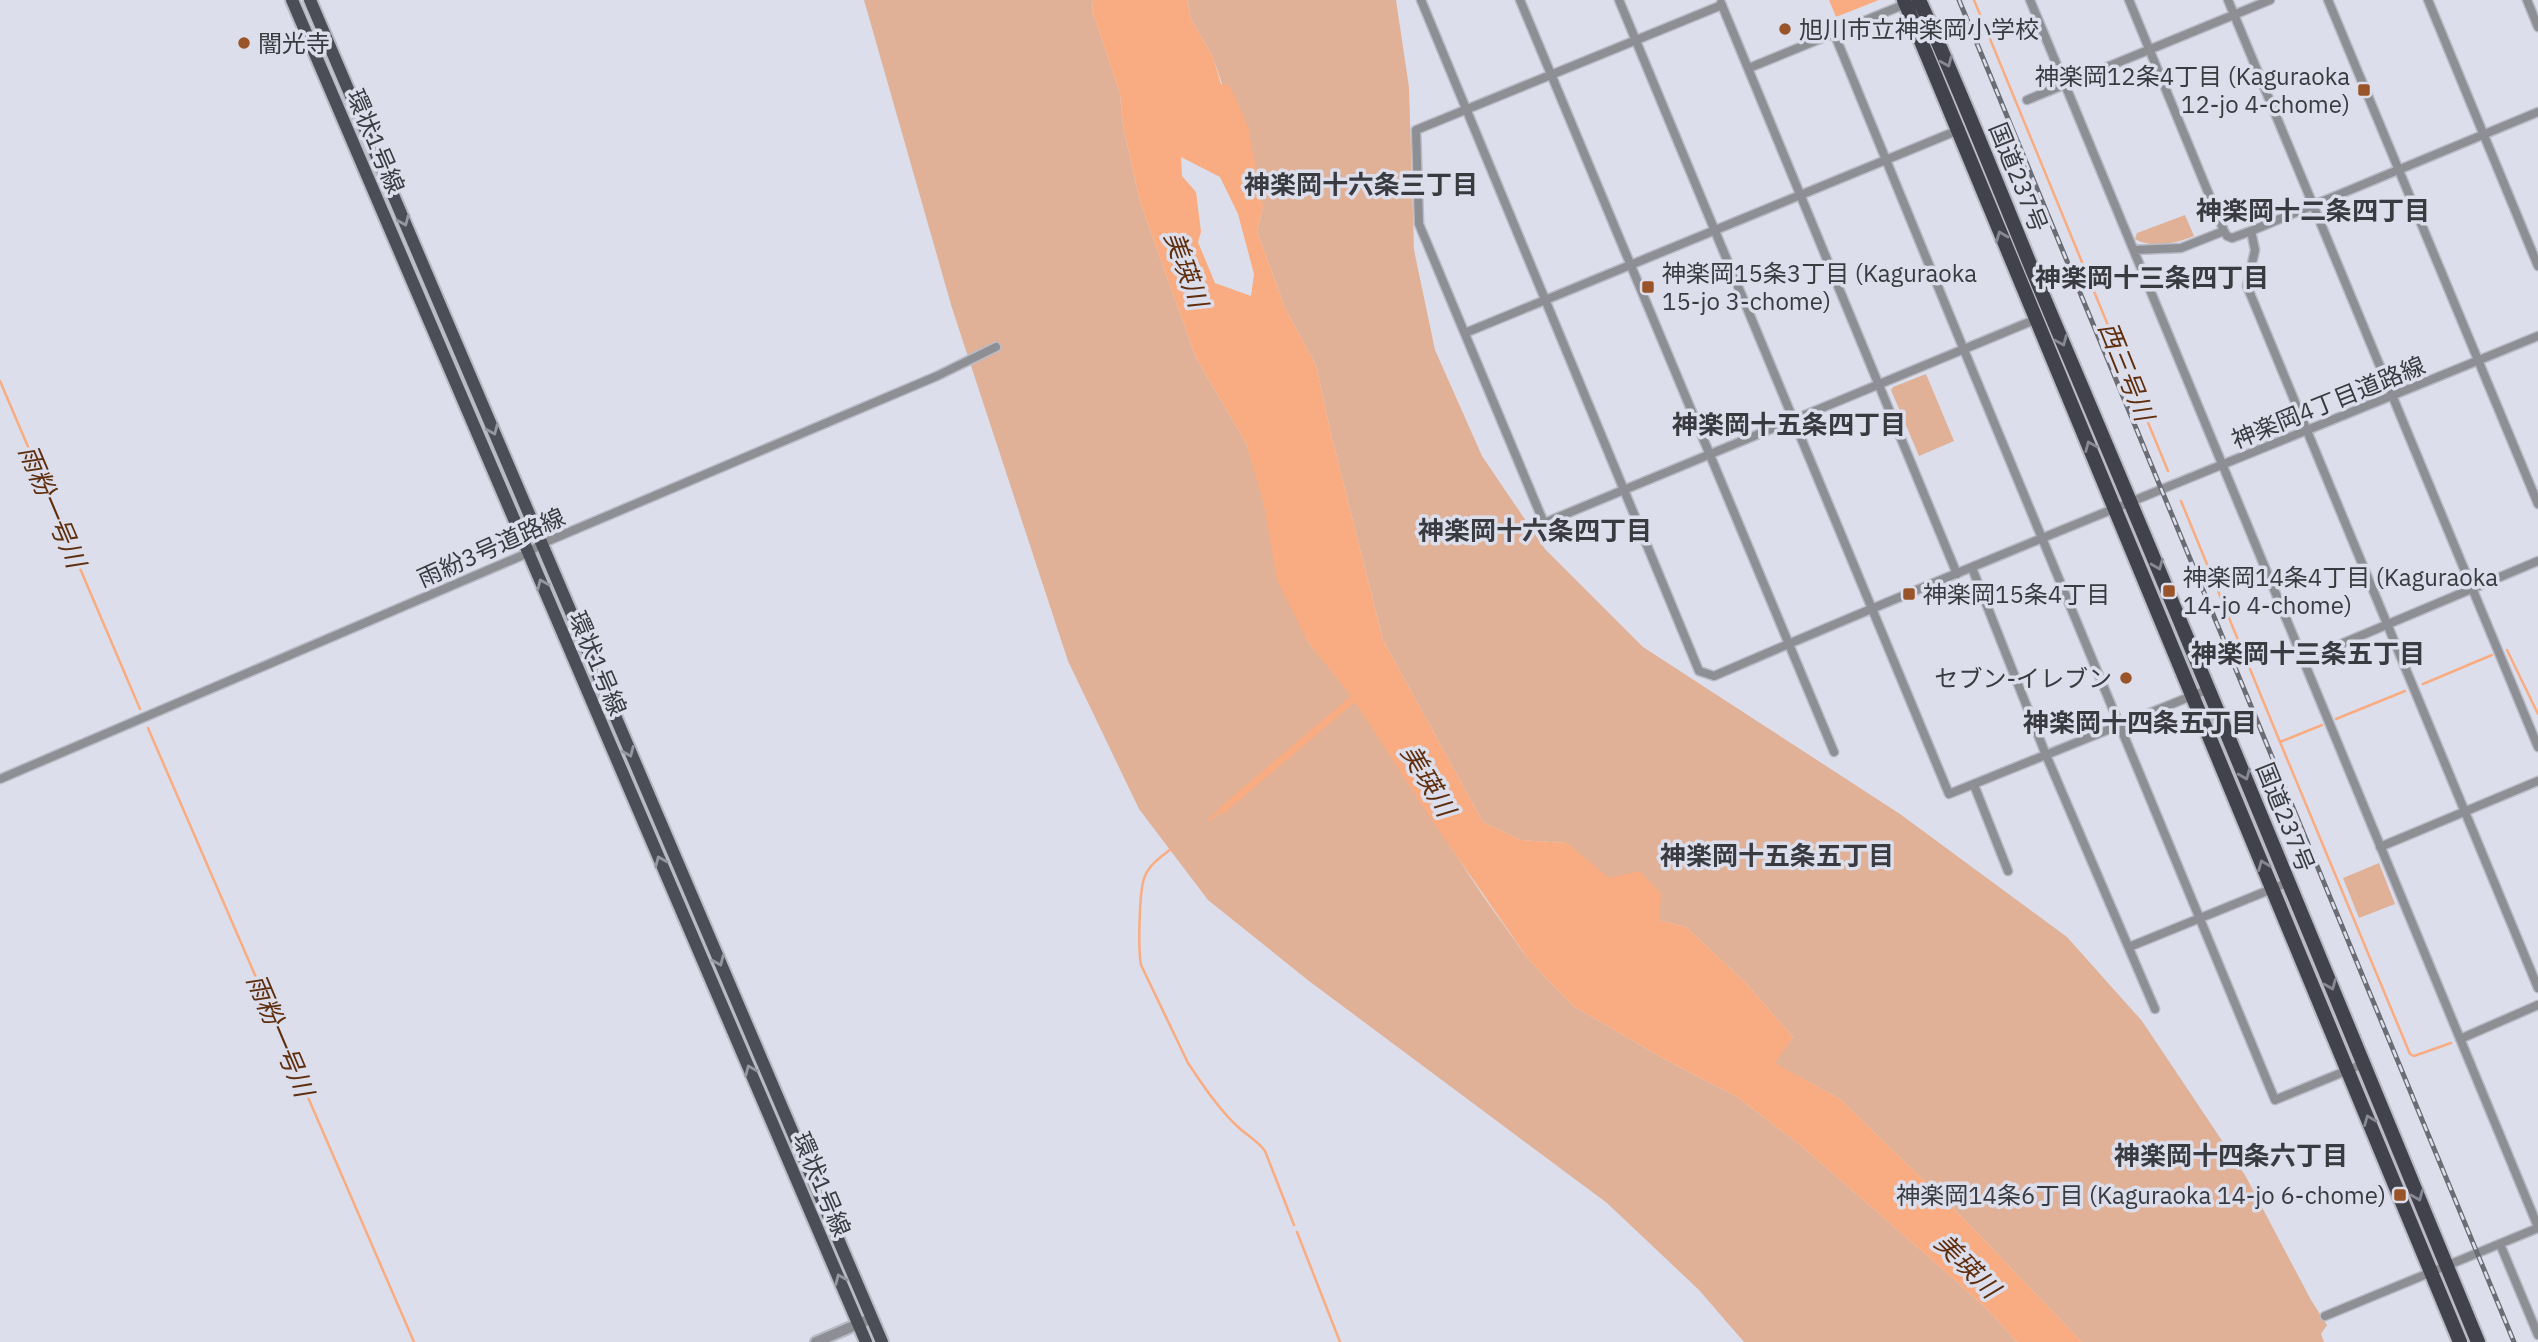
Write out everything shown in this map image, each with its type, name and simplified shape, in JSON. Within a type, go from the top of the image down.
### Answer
[{"type":"highway","name":"国道237号","points":[[1911,1],[1973,124],[2050,314],[2132,502],[2478,1342]]},
{"type":"highway","name":"国道237号","points":[[1911,1],[1957,130],[2460,1342]]},
{"type":"main road","name":"環状1号線","points":[[292,0],[866,1342]]},
{"type":"main road","name":"環状1号線","points":[[310,0],[882,1342]]},
{"type":"street","name":"神楽岡4丁目道路線","points":[[1421,0],[1699,671],[1714,676],[2538,336]]},
{"type":"street","points":[[1520,0],[1834,752]]},
{"type":"street","points":[[1619,0],[1949,794],[2209,689]]},
{"type":"street","points":[[2030,0],[2538,1227],[2325,1316]]},
{"type":"street","points":[[2129,0],[2224,231],[2232,238],[2538,112]]},
{"type":"street","points":[[2228,0],[2538,747]]},
{"type":"street","points":[[2027,100],[2270,0]]},
{"type":"street","points":[[2328,0],[2538,504]]},
{"type":"street","points":[[2428,0],[2538,266]]},
{"type":"street","points":[[2527,0],[2538,27]]},
{"type":"street","points":[[1749,68],[1911,1]]},
{"type":"street","points":[[1957,574],[1879,385],[1800,195],[1749,68],[1721,2],[1636,40],[1416,130],[1419,224],[1544,523],[1793,419],[1879,385],[2050,314]]},
{"type":"street","points":[[1834,33],[2275,1100],[2363,1064]]},
{"type":"street","points":[[1465,334],[1973,124]]},
{"type":"street","points":[[2134,250],[2181,248],[2224,231]]},
{"type":"street","points":[[2251,231],[2255,250],[2247,286],[2538,988]]},
{"type":"street","name":"雨紛3号道路線","points":[[0,779],[528,553],[541,544],[937,376],[996,347]]},
{"type":"street","points":[[2303,660],[2538,561]]},
{"type":"street","points":[[1972,568],[2046,755],[2155,1009]]},
{"type":"street","points":[[2380,847],[2538,781]]},
{"type":"street","points":[[1974,785],[2008,871]]},
{"type":"street","points":[[2129,947],[2289,882]]},
{"type":"street","points":[[2460,1039],[2538,1005]]},
{"type":"street","points":[[2500,1244],[2538,1335]]},
{"type":"street","points":[[816,1342],[872,1318]]},
{"type":"shaded area","points":[[864,0],[1093,0],[1092,10],[1120,94],[1123,126],[1140,202],[1196,358],[1246,443],[1308,642],[1352,696],[1481,893],[1528,959],[1573,1006],[1737,1097],[1800,1145],[1939,1266],[1986,1308],[2017,1342],[1744,1342],[1699,1290],[1607,1203],[1309,981],[1208,900],[1139,809],[1068,661],[952,308]]},
{"type":"shaded area","points":[[1187,0],[1396,0],[1409,87],[1414,250],[1435,350],[1482,456],[1545,549],[1643,647],[1900,814],[2067,937],[2142,1021],[2245,1175],[2327,1325],[2321,1334],[2324,1342],[2082,1342],[1966,1221],[1840,1099],[1774,1063],[1793,1037],[1746,983],[1686,927],[1659,920],[1566,843],[1521,840],[1483,822],[1383,640],[1316,365],[1285,308],[1257,231],[1263,207],[1213,57],[1191,19]]},
{"type":"shaded area","points":[[2185,215],[2194,236],[2173,243],[2156,244],[2135,239],[2137,233]]},
{"type":"shaded area","points":[[1926,374],[1954,441],[1919,456],[1891,390]]},
{"type":"shaded area","points":[[2379,863],[2395,904],[2359,918],[2343,878]]},
{"type":"water","name":"美瑛川","points":[[1093,0],[1187,0],[1191,19],[1213,57],[1221,84],[1230,86],[1248,127],[1263,207],[1257,231],[1285,308],[1316,365],[1383,640],[1483,822],[1521,840],[1567,843],[1609,878],[1639,871],[1661,893],[1659,920],[1686,927],[1746,983],[1793,1037],[1775,1063],[1840,1099],[1966,1221],[2082,1342],[2017,1342],[1986,1308],[1939,1266],[1800,1145],[1737,1097],[1573,1006],[1528,959],[1429,816],[1355,702],[1222,815],[1218,809],[1351,696],[1308,642],[1277,580],[1264,505],[1246,443],[1196,358],[1140,202],[1123,126],[1120,94],[1092,10]],"holes":[[[1181,157],[1220,177],[1238,214],[1254,274],[1251,296],[1215,283],[1198,242],[1201,232],[1196,192],[1182,176]]]},
{"type":"water","points":[[1829,0],[1879,0],[1836,17]]},
{"type":"waterway","name":"西三号川","points":[[1974,0],[2168,471]]},
{"type":"waterway","name":"雨粉一号川","points":[[0,381],[140,709]]},
{"type":"waterway","name":"西三号川","points":[[2181,501],[2280,742],[2322,725]]},
{"type":"waterway","name":"西三号川","points":[[2507,650],[2538,714]]},
{"type":"waterway","name":"西三号川","points":[[2423,684],[2492,655]]},
{"type":"waterway","name":"西三号川","points":[[2336,719],[2405,691]]},
{"type":"waterway","name":"雨粉一号川","points":[[148,728],[414,1342]]},
{"type":"waterway","points":[[2280,742],[2410,1054],[2414,1056],[2451,1043]]},
{"type":"waterway","points":[[1209,820],[1220,811]]},
{"type":"waterway","points":[[1172,848],[1150,868],[1143,883],[1140,919],[1141,965],[1188,1063],[1223,1111],[1265,1151],[1294,1225]]},
{"type":"waterway","points":[[1297,1232],[1340,1342]]},
{"type":"railway","points":[[1959,0],[2514,1342]]},
{"type":"place","name":"旭川市立神楽岡小学校","points":[[1785,29]]},
{"type":"place","name":"闇光寺","points":[[244,43]]},
{"type":"place","name":"神楽岡12条4丁目 (Kaguraoka 12-jo 4-chome)","points":[[2364,90]]},
{"type":"place","name":"神楽岡15条3丁目 (Kaguraoka 15-jo 3-chome)","points":[[1648,287]]},
{"type":"place","name":"神楽岡14条4丁目 (Kaguraoka 14-jo 4-chome)","points":[[2169,591]]},
{"type":"place","name":"神楽岡15条4丁目","points":[[1909,594]]},
{"type":"place","name":"セブン-イレブン","points":[[2126,678]]},
{"type":"place","name":"神楽岡14条6丁目 (Kaguraoka 14-jo 6-chome)","points":[[2400,1195]]},
{"type":"district","name":"神楽岡十六条三丁目","points":[[1361,184]]},
{"type":"district","name":"神楽岡十二条四丁目","points":[[2313,210]]},
{"type":"district","name":"神楽岡十三条四丁目","points":[[2152,277]]},
{"type":"district","name":"神楽岡十五条四丁目","points":[[1789,424]]},
{"type":"district","name":"神楽岡十六条四丁目","points":[[1535,530]]},
{"type":"district","name":"神楽岡十三条五丁目","points":[[2308,653]]},
{"type":"district","name":"神楽岡十四条五丁目","points":[[2140,722]]},
{"type":"district","name":"神楽岡十五条五丁目","points":[[1777,855]]},
{"type":"district","name":"神楽岡十四条六丁目","points":[[2231,1155]]}]
